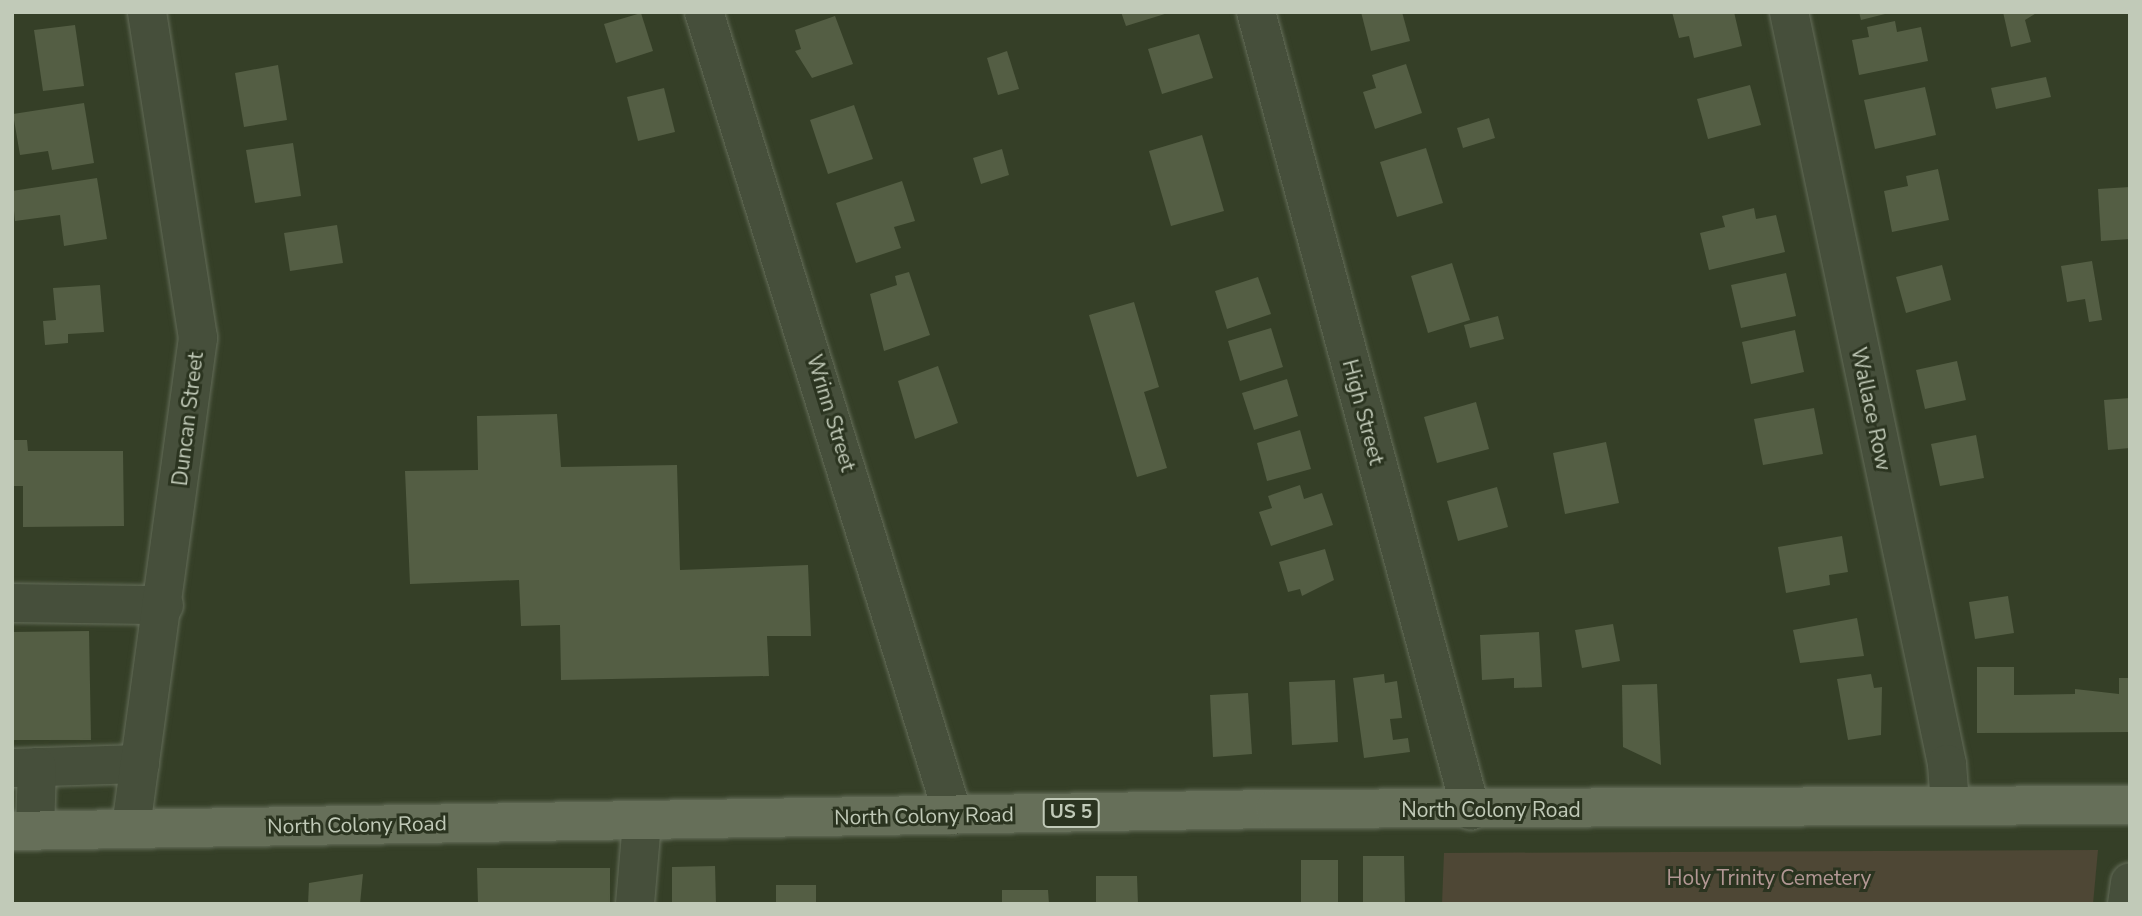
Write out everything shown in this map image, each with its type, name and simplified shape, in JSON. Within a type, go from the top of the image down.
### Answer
[{"type":"main road","name":"North Colony Road","points":[[24,831],[131,827],[642,822],[953,815],[2130,805]]},
{"type":"street","name":"Duncan Street","points":[[131,827],[164,605],[198,338],[146,12]]},
{"type":"street","name":"Wrinn Street","points":[[704,12],[953,815]]},
{"type":"street","name":"High Street","points":[[1256,12],[1471,811]]},
{"type":"street","name":"Wallace Row","points":[[1789,12],[1947,764],[1950,805]]},
{"type":"street","points":[[12,603],[164,605]]},
{"type":"street","points":[[24,831],[24,768],[141,764]]},
{"type":"street","points":[[635,904],[642,822]]},
{"type":"street","points":[[2127,904],[2130,882]]},
{"type":"green space","name":"Holy Trinity Cemetery","points":[[2098,850],[2093,904],[1442,904],[1444,853]]},
{"type":"building","points":[[1121,12],[1167,12],[1168,13],[1126,26]]},
{"type":"building","points":[[1361,12],[1402,12],[1410,41],[1371,51]]},
{"type":"building","points":[[1672,12],[1734,12],[1742,46],[1694,58],[1689,36],[1679,38]]},
{"type":"building","points":[[1859,12],[1889,12],[1889,13],[1861,20]]},
{"type":"building","points":[[2003,12],[2038,12],[2025,20],[2031,42],[2011,47]]},
{"type":"building","points":[[641,13],[653,51],[616,63],[604,24]]},
{"type":"building","points":[[835,16],[853,64],[812,78],[795,51],[801,49],[795,30]]},
{"type":"building","points":[[1895,21],[1897,32],[1921,27],[1928,61],[1859,75],[1852,40],[1869,37],[1867,27]]},
{"type":"building","points":[[75,25],[84,86],[43,91],[34,30]]},
{"type":"building","points":[[1199,34],[1213,78],[1162,94],[1148,49]]},
{"type":"building","points":[[1007,51],[1019,89],[998,95],[987,58]]},
{"type":"building","points":[[1406,64],[1422,113],[1375,129],[1363,92],[1376,88],[1372,75]]},
{"type":"building","points":[[278,65],[287,120],[244,127],[235,73]]},
{"type":"building","points":[[2046,77],[2051,97],[1996,109],[1991,88]]},
{"type":"building","points":[[1750,85],[1761,125],[1708,139],[1697,99]]},
{"type":"building","points":[[1925,87],[1936,135],[1875,149],[1864,100]]},
{"type":"building","points":[[664,88],[675,132],[638,141],[627,97]]},
{"type":"building","points":[[84,103],[94,163],[52,170],[48,151],[20,155],[13,114]]},
{"type":"building","points":[[854,105],[873,159],[828,174],[810,120]]},
{"type":"building","points":[[1489,118],[1495,138],[1463,148],[1457,128]]},
{"type":"building","points":[[1202,135],[1224,211],[1171,226],[1149,151]]},
{"type":"building","points":[[293,143],[301,196],[255,203],[246,150]]},
{"type":"building","points":[[1426,148],[1443,203],[1397,217],[1380,162]]},
{"type":"building","points":[[1002,149],[1009,175],[981,184],[973,158]]},
{"type":"building","points":[[1938,169],[1949,220],[1892,232],[1884,191],[1908,186],[1906,176]]},
{"type":"building","points":[[97,178],[107,239],[64,246],[60,215],[15,221],[12,191]]},
{"type":"building","points":[[902,181],[915,221],[894,227],[901,248],[856,263],[836,203]]},
{"type":"building","points":[[2130,187],[2130,239],[2101,241],[2098,189]]},
{"type":"building","points":[[1754,208],[1756,219],[1776,215],[1785,252],[1709,270],[1700,233],[1725,227],[1722,216]]},
{"type":"building","points":[[337,225],[343,263],[290,271],[284,233]]},
{"type":"building","points":[[2092,261],[2102,320],[2089,322],[2085,299],[2067,302],[2061,266]]},
{"type":"building","points":[[1452,263],[1470,320],[1428,333],[1411,276]]},
{"type":"building","points":[[1942,265],[1951,300],[1906,313],[1896,277]]},
{"type":"building","points":[[909,272],[930,335],[884,351],[870,294],[897,285],[895,276]]},
{"type":"building","points":[[1786,273],[1796,316],[1741,328],[1731,285]]},
{"type":"building","points":[[1258,277],[1271,314],[1227,329],[1215,291]]},
{"type":"building","points":[[100,285],[104,332],[68,334],[68,343],[45,345],[43,321],[56,320],[53,288]]},
{"type":"building","points":[[1134,302],[1159,387],[1144,392],[1167,468],[1137,477],[1089,315]]},
{"type":"building","points":[[1498,316],[1504,339],[1470,348],[1464,325]]},
{"type":"building","points":[[1271,328],[1283,367],[1240,381],[1228,341]]},
{"type":"building","points":[[1795,330],[1804,372],[1751,384],[1742,342]]},
{"type":"building","points":[[1957,361],[1966,400],[1925,409],[1916,370]]},
{"type":"building","points":[[938,366],[958,423],[915,439],[898,381]]},
{"type":"building","points":[[1287,379],[1298,416],[1254,430],[1242,393]]},
{"type":"building","points":[[2130,398],[2130,448],[2108,450],[2104,400]]},
{"type":"building","points":[[1476,402],[1489,449],[1437,463],[1424,417]]},
{"type":"building","points":[[1814,408],[1823,454],[1763,465],[1754,419]]},
{"type":"building","points":[[557,414],[561,467],[677,465],[680,570],[808,565],[811,636],[767,636],[769,676],[561,680],[560,625],[521,626],[519,580],[410,584],[405,471],[478,470],[477,416]]},
{"type":"building","points":[[1300,430],[1311,469],[1267,481],[1257,443]]},
{"type":"building","points":[[1976,435],[1984,478],[1940,486],[1931,444]]},
{"type":"building","points":[[12,440],[27,440],[28,451],[123,451],[124,526],[23,527],[23,486],[12,486]]},
{"type":"building","points":[[1606,442],[1619,503],[1565,514],[1553,453]]},
{"type":"building","points":[[1300,485],[1304,499],[1322,493],[1333,525],[1271,546],[1259,512],[1272,508],[1268,496]]},
{"type":"building","points":[[1497,487],[1508,527],[1458,541],[1447,501]]},
{"type":"building","points":[[1842,536],[1848,572],[1829,575],[1830,585],[1786,593],[1778,547]]},
{"type":"building","points":[[1325,549],[1334,580],[1302,596],[1300,589],[1288,592],[1279,562]]},
{"type":"building","points":[[2008,596],[2014,633],[1975,639],[1969,602]]},
{"type":"building","points":[[1857,618],[1864,656],[1800,663],[1793,630]]},
{"type":"building","points":[[1613,624],[1620,661],[1582,668],[1575,630]]},
{"type":"building","points":[[89,631],[91,740],[12,740],[12,632]]},
{"type":"building","points":[[1539,632],[1542,687],[1514,688],[1514,678],[1482,680],[1480,635]]},
{"type":"building","points":[[1977,667],[2014,667],[2014,695],[2075,694],[2075,689],[2119,694],[2119,678],[2130,678],[2130,732],[1977,733]]},
{"type":"building","points":[[1384,674],[1385,683],[1397,681],[1402,718],[1390,719],[1393,740],[1408,738],[1410,752],[1364,758],[1353,678]]},
{"type":"building","points":[[1871,674],[1874,688],[1882,687],[1881,735],[1848,740],[1837,679]]},
{"type":"building","points":[[1335,680],[1338,742],[1292,745],[1289,682]]},
{"type":"building","points":[[1657,684],[1661,765],[1623,747],[1622,685]]},
{"type":"building","points":[[1248,693],[1252,754],[1213,757],[1210,695]]},
{"type":"building","points":[[1363,856],[1404,856],[1405,904],[1363,904]]},
{"type":"building","points":[[1301,860],[1338,860],[1338,904],[1301,904]]},
{"type":"building","points":[[715,866],[716,904],[672,904],[672,867]]},
{"type":"building","points":[[477,868],[610,868],[610,904],[478,904]]},
{"type":"building","points":[[363,874],[360,904],[308,904],[309,883]]},
{"type":"building","points":[[1096,876],[1137,876],[1138,904],[1096,904]]},
{"type":"building","points":[[776,885],[816,885],[816,904],[776,904]]},
{"type":"building","points":[[1002,890],[1048,890],[1049,904],[1002,904]]}]
